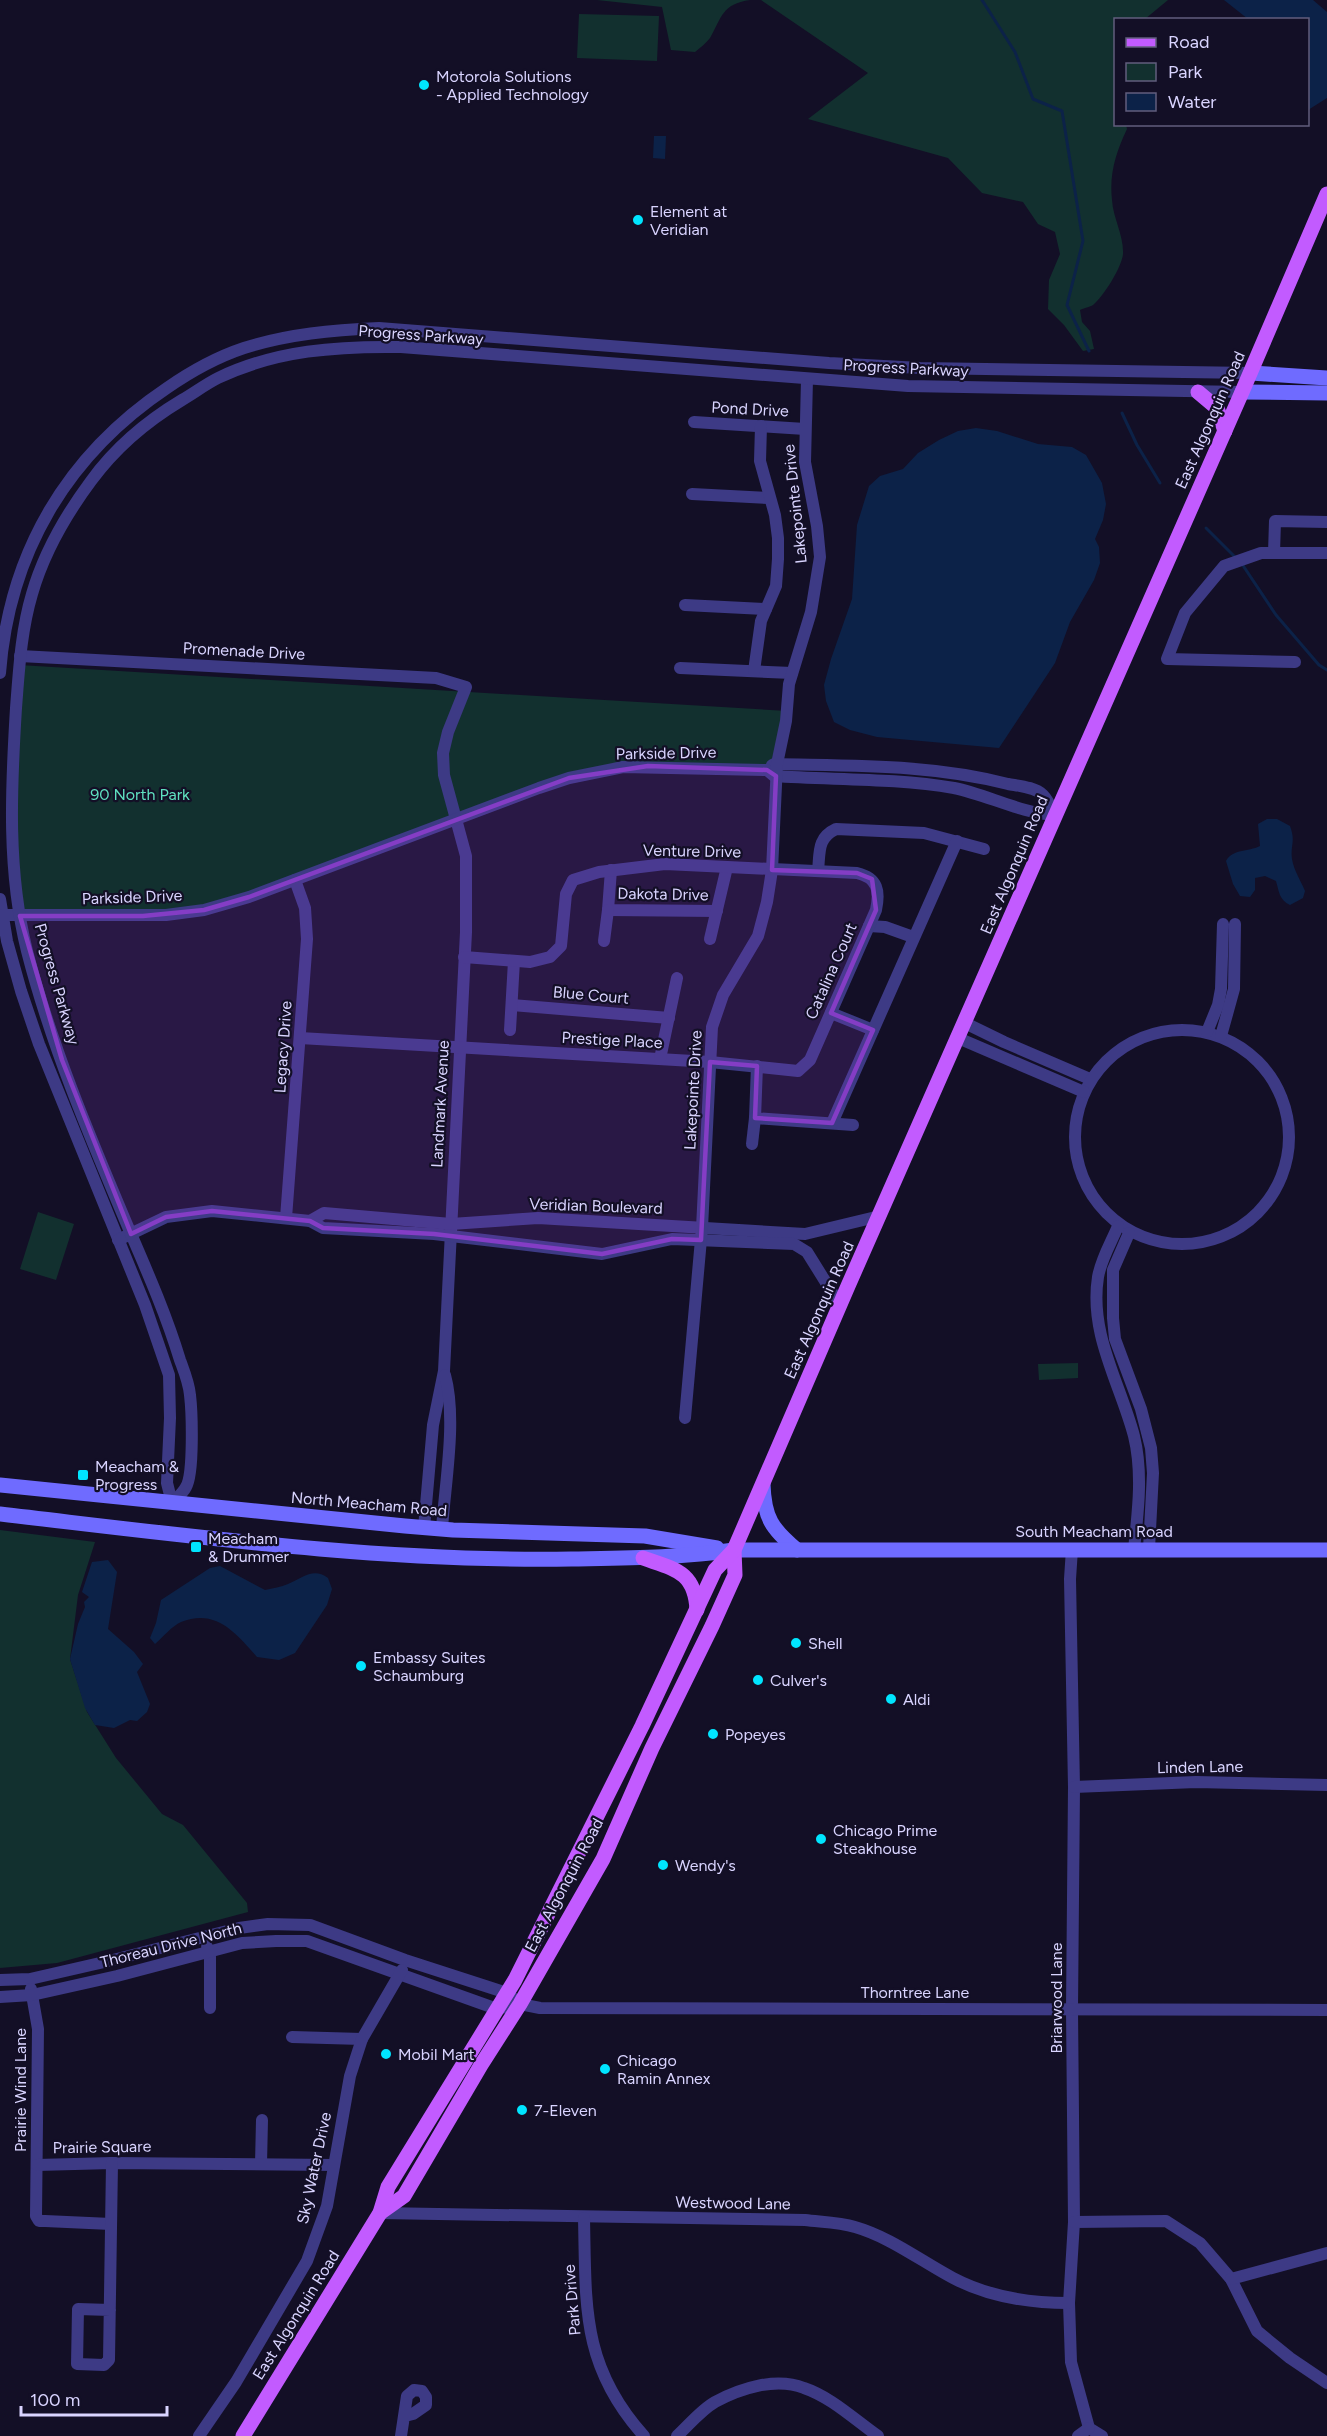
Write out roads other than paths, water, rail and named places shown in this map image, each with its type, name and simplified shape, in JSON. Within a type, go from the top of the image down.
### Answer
[{"type":"main road","name":"East Algonquin Road","points":[[243,2436],[380,2213],[388,2187],[507,1993],[618,1776],[715,1570],[734,1550],[1251,373],[1327,194]]},
{"type":"main road","points":[[1251,373],[1327,378]]},
{"type":"main road","points":[[1198,392],[1217,408],[1225,431]]},
{"type":"main road","points":[[1242,392],[1327,393]]},
{"type":"main road","points":[[763,1484],[766,1510],[771,1525],[797,1550]]},
{"type":"main road","name":"North Meacham Road","points":[[0,1485],[424,1528],[645,1536],[734,1550]]},
{"type":"main road","name":"North Meacham Road","points":[[0,1514],[172,1534],[405,1556],[499,1560],[695,1556],[734,1550],[860,1550]]},
{"type":"main road","name":"East Algonquin Road","points":[[380,2213],[404,2196],[481,2064],[520,2004],[603,1859],[652,1748],[735,1575],[734,1550]]},
{"type":"main road","name":"South Meacham Road","points":[[860,1550],[1327,1551]]},
{"type":"main road","points":[[643,1558],[676,1569],[687,1577],[693,1587],[697,1610]]},
{"type":"street","name":"Progress Parkway","points":[[0,673],[5,625],[18,579],[39,528],[52,504],[98,445],[138,408],[198,369],[242,349],[276,339],[330,330],[379,328],[818,363],[920,368],[1251,373]]},
{"type":"street","points":[[507,357],[508,338]]},
{"type":"street","name":"Progress Parkway","points":[[172,1503],[188,1485],[191,1434],[190,1392],[160,1299],[106,1174],[40,998],[20,916],[12,829],[11,772],[20,656],[32,595],[65,516],[102,466],[118,449],[157,415],[218,378],[261,361],[297,353],[351,347],[400,347],[507,357],[942,387],[1242,392]]},
{"type":"street","name":"Lakepointe Drive","points":[[685,1418],[702,1234],[712,1027],[723,995],[758,936],[767,902],[772,870],[773,770],[786,721],[792,673],[811,612],[820,557],[817,526],[805,462],[807,379]]},
{"type":"street","name":"Pond Drive","points":[[694,422],[805,429]]},
{"type":"street","points":[[754,671],[760,621],[776,586],[778,559],[778,538],[760,461],[761,426]]},
{"type":"street","points":[[692,494],[769,498]]},
{"type":"street","points":[[1274,553],[1275,521],[1327,522]]},
{"type":"street","points":[[1295,662],[1167,659],[1185,613],[1224,566],[1254,554],[1327,553]]},
{"type":"street","points":[[685,605],[766,609]]},
{"type":"street","name":"Promenade Drive","points":[[20,656],[436,678],[466,687]]},
{"type":"street","points":[[680,668],[792,673]]},
{"type":"street","name":"Landmark Avenue","points":[[424,1528],[433,1425],[444,1371],[464,957],[466,856],[444,776],[443,753],[448,732],[466,687]]},
{"type":"street","name":"Parkside Drive","points":[[2,915],[165,915],[215,907],[249,897],[456,818],[569,778],[623,767],[773,770],[931,769],[982,777],[1034,790],[1043,795],[1056,815]]},
{"type":"street","name":"Parkside Drive","points":[[773,770],[931,785],[979,794],[1035,814],[1056,815]]},
{"type":"street","points":[[818,871],[821,843],[827,834],[837,829],[924,833],[984,849]]},
{"type":"street","points":[[832,1123],[957,841]]},
{"type":"street","name":"Venture Drive","points":[[464,957],[530,962],[550,957],[561,946],[566,894],[573,880],[611,870],[665,864],[857,873],[867,875],[872,879]]},
{"type":"street","name":"Dakota Drive","points":[[710,939],[727,867]]},
{"type":"street","name":"Dakota Drive","points":[[604,941],[611,870]]},
{"type":"street","name":"Catalina Court","points":[[798,1071],[810,1060],[869,926],[878,900],[877,888],[872,879]]},
{"type":"street","name":"Legacy Drive","points":[[286,1218],[307,939],[304,908],[295,880]]},
{"type":"street","name":"Progress Parkway","points":[[0,899],[21,991],[39,1044],[145,1305],[169,1375],[170,1418],[166,1474],[172,1503]]},
{"type":"street","name":"Dakota Drive","points":[[608,910],[717,911]]},
{"type":"street","points":[[1207,1032],[1218,1005],[1229,924],[1234,989],[1221,1036]]},
{"type":"street","points":[[869,926],[885,927],[913,937]]},
{"type":"street","points":[[510,1030],[514,961]]},
{"type":"street","points":[[660,1059],[677,978]]},
{"type":"street","name":"Blue Court","points":[[512,1005],[669,1018]]},
{"type":"street","points":[[831,1013],[873,1029]]},
{"type":"street","points":[[965,1023],[1090,1079]]},
{"type":"street","points":[[1169,1029],[1207,1032],[1221,1036],[1248,1051],[1264,1066],[1277,1084],[1290,1137],[1288,1160],[1283,1176],[1262,1208],[1228,1236],[1200,1243],[1153,1239],[1124,1229],[1093,1199],[1079,1168],[1075,1130],[1078,1110],[1090,1079],[1116,1052],[1133,1040],[1169,1029]]},
{"type":"street","name":"Prestige Place","points":[[300,1038],[710,1062],[798,1071]]},
{"type":"street","points":[[958,1038],[1084,1092]]},
{"type":"street","points":[[752,1144],[757,1066]]},
{"type":"street","points":[[754,1118],[853,1125]]},
{"type":"street","name":"Veridian Boulevard","points":[[118,1240],[166,1217],[212,1211],[310,1221],[324,1213],[602,1254],[702,1234],[805,1234],[880,1215]]},
{"type":"street","name":"Veridian Boulevard","points":[[450,1230],[538,1218],[794,1244],[807,1252],[840,1305]]},
{"type":"street","points":[[1124,1229],[1113,1270],[1115,1339],[1141,1409],[1151,1448],[1154,1473],[1142,1549]]},
{"type":"street","points":[[442,1529],[450,1425],[449,1390],[444,1371]]},
{"type":"street","name":"Briarwood Lane","points":[[1072,1549],[1070,1579],[1074,1787],[1072,2009],[1074,2222],[1069,2303],[1071,2362],[1089,2428]]},
{"type":"street","name":"Linden Lane","points":[[1074,1787],[1196,1782],[1327,1785]]},
{"type":"street","name":"Thoreau Drive North","points":[[0,1980],[30,1979],[239,1928],[268,1924],[310,1925],[405,1960],[507,1993]]},
{"type":"street","points":[[204,1937],[208,1952],[210,2008]]},
{"type":"street","name":"Thoreau Drive North","points":[[0,1996],[32,1995],[242,1943],[307,1941],[497,2009]]},
{"type":"street","name":"Sky Water Drive","points":[[199,2436],[236,2382],[307,2260],[327,2206],[350,2076],[362,2039],[400,1976],[405,1960]]},
{"type":"street","name":"Prairie Wind Lane","points":[[30,1979],[38,2029],[37,2165]]},
{"type":"street","points":[[507,1993],[520,2004]]},
{"type":"street","points":[[497,2009],[520,2004]]},
{"type":"street","name":"Thorntree Lane","points":[[520,2004],[540,2008],[1327,2010]]},
{"type":"street","points":[[292,2037],[362,2039]]},
{"type":"street","points":[[262,2120],[261,2164],[334,2165]]},
{"type":"street","points":[[110,2310],[78,2309],[77,2364],[104,2365],[108,2362],[110,2310],[112,2163]]},
{"type":"street","name":"Prairie Square","points":[[111,2224],[39,2221],[35,2211],[37,2165],[261,2164]]},
{"type":"street","name":"Westwood Lane","points":[[380,2213],[805,2220],[854,2226],[884,2239],[955,2279],[1007,2298],[1040,2303],[1069,2303]]},
{"type":"street","name":"Park Drive","points":[[584,2218],[586,2307],[590,2335],[607,2385],[631,2422],[644,2436]]},
{"type":"street","points":[[1074,2222],[1166,2221],[1200,2243],[1231,2279],[1257,2331],[1290,2358],[1327,2383]]},
{"type":"street","points":[[1231,2279],[1327,2253]]},
{"type":"street","points":[[677,2436],[713,2403],[748,2389],[774,2382],[804,2387],[878,2436]]},
{"type":"street","points":[[401,2436],[405,2416]]},
{"type":"street","points":[[1078,2436],[1089,2428],[1102,2436]]},
{"type":"water","points":[[1224,0],[1313,0],[1327,12],[1327,98],[1309,109],[1309,18],[1247,18]]},
{"type":"water","points":[[654,136],[666,136],[665,159],[653,158]]},
{"type":"water","points":[[976,428],[997,431],[1038,444],[1072,447],[1086,455],[1102,483],[1106,504],[1103,520],[1095,539],[1099,547],[1100,563],[1094,580],[1070,622],[1055,663],[999,748],[877,737],[850,730],[834,722],[826,701],[824,685],[852,599],[857,525],[869,486],[880,476],[903,469],[918,453],[939,440],[958,431]]},
{"type":"water","points":[[1267,819],[1277,819],[1290,826],[1292,831],[1293,863],[1305,891],[1303,898],[1290,905],[1282,898],[1276,881],[1265,876],[1255,878],[1255,890],[1250,897],[1240,896],[1233,884],[1226,861],[1232,854],[1260,846],[1258,824]]},
{"type":"water","points":[[108,1560],[117,1572],[108,1629],[134,1652],[143,1664],[137,1672],[150,1704],[147,1712],[137,1721],[130,1720],[114,1728],[95,1725],[85,1708],[70,1659],[78,1624],[85,1607],[84,1602],[89,1597],[82,1592],[92,1562]]},
{"type":"water","points":[[220,1566],[265,1590],[285,1585],[313,1573],[328,1578],[332,1589],[327,1605],[295,1653],[279,1660],[257,1657],[224,1625],[205,1618],[193,1618],[181,1622],[155,1644],[150,1638],[161,1600],[210,1568]]},
{"type":"waterway","points":[[982,0],[1015,52],[1033,99],[1062,111],[1083,241],[1067,305],[1089,351]]},
{"type":"waterway","points":[[1122,413],[1137,445],[1160,483]]},
{"type":"waterway","points":[[1206,528],[1237,559]]},
{"type":"waterway","points":[[1242,564],[1276,615],[1319,665],[1327,670]]},
{"type":"place","name":"Motorola Solutions - Applied Technology","points":[[424,85]]},
{"type":"place","name":"Element at Veridian","points":[[638,220]]},
{"type":"place","name":"Meacham & Progress","points":[[83,1475]]},
{"type":"place","name":"Meacham & Drummer","points":[[196,1547]]},
{"type":"place","name":"Shell","points":[[796,1643]]},
{"type":"place","name":"Embassy Suites Schaumburg","points":[[361,1666]]},
{"type":"place","name":"Culver's","points":[[758,1680]]},
{"type":"place","name":"Aldi","points":[[891,1699]]},
{"type":"place","name":"Popeyes","points":[[713,1734]]},
{"type":"place","name":"Chicago Prime Steakhouse","points":[[821,1839]]},
{"type":"place","name":"Wendy's","points":[[663,1865]]},
{"type":"place","name":"Mobil Mart","points":[[386,2054]]},
{"type":"place","name":"Chicago Ramin Annex","points":[[605,2069]]},
{"type":"place","name":"7-Eleven","points":[[522,2110]]},
{"type":"park label","name":"90 North Park","points":[[140,794]]}]
